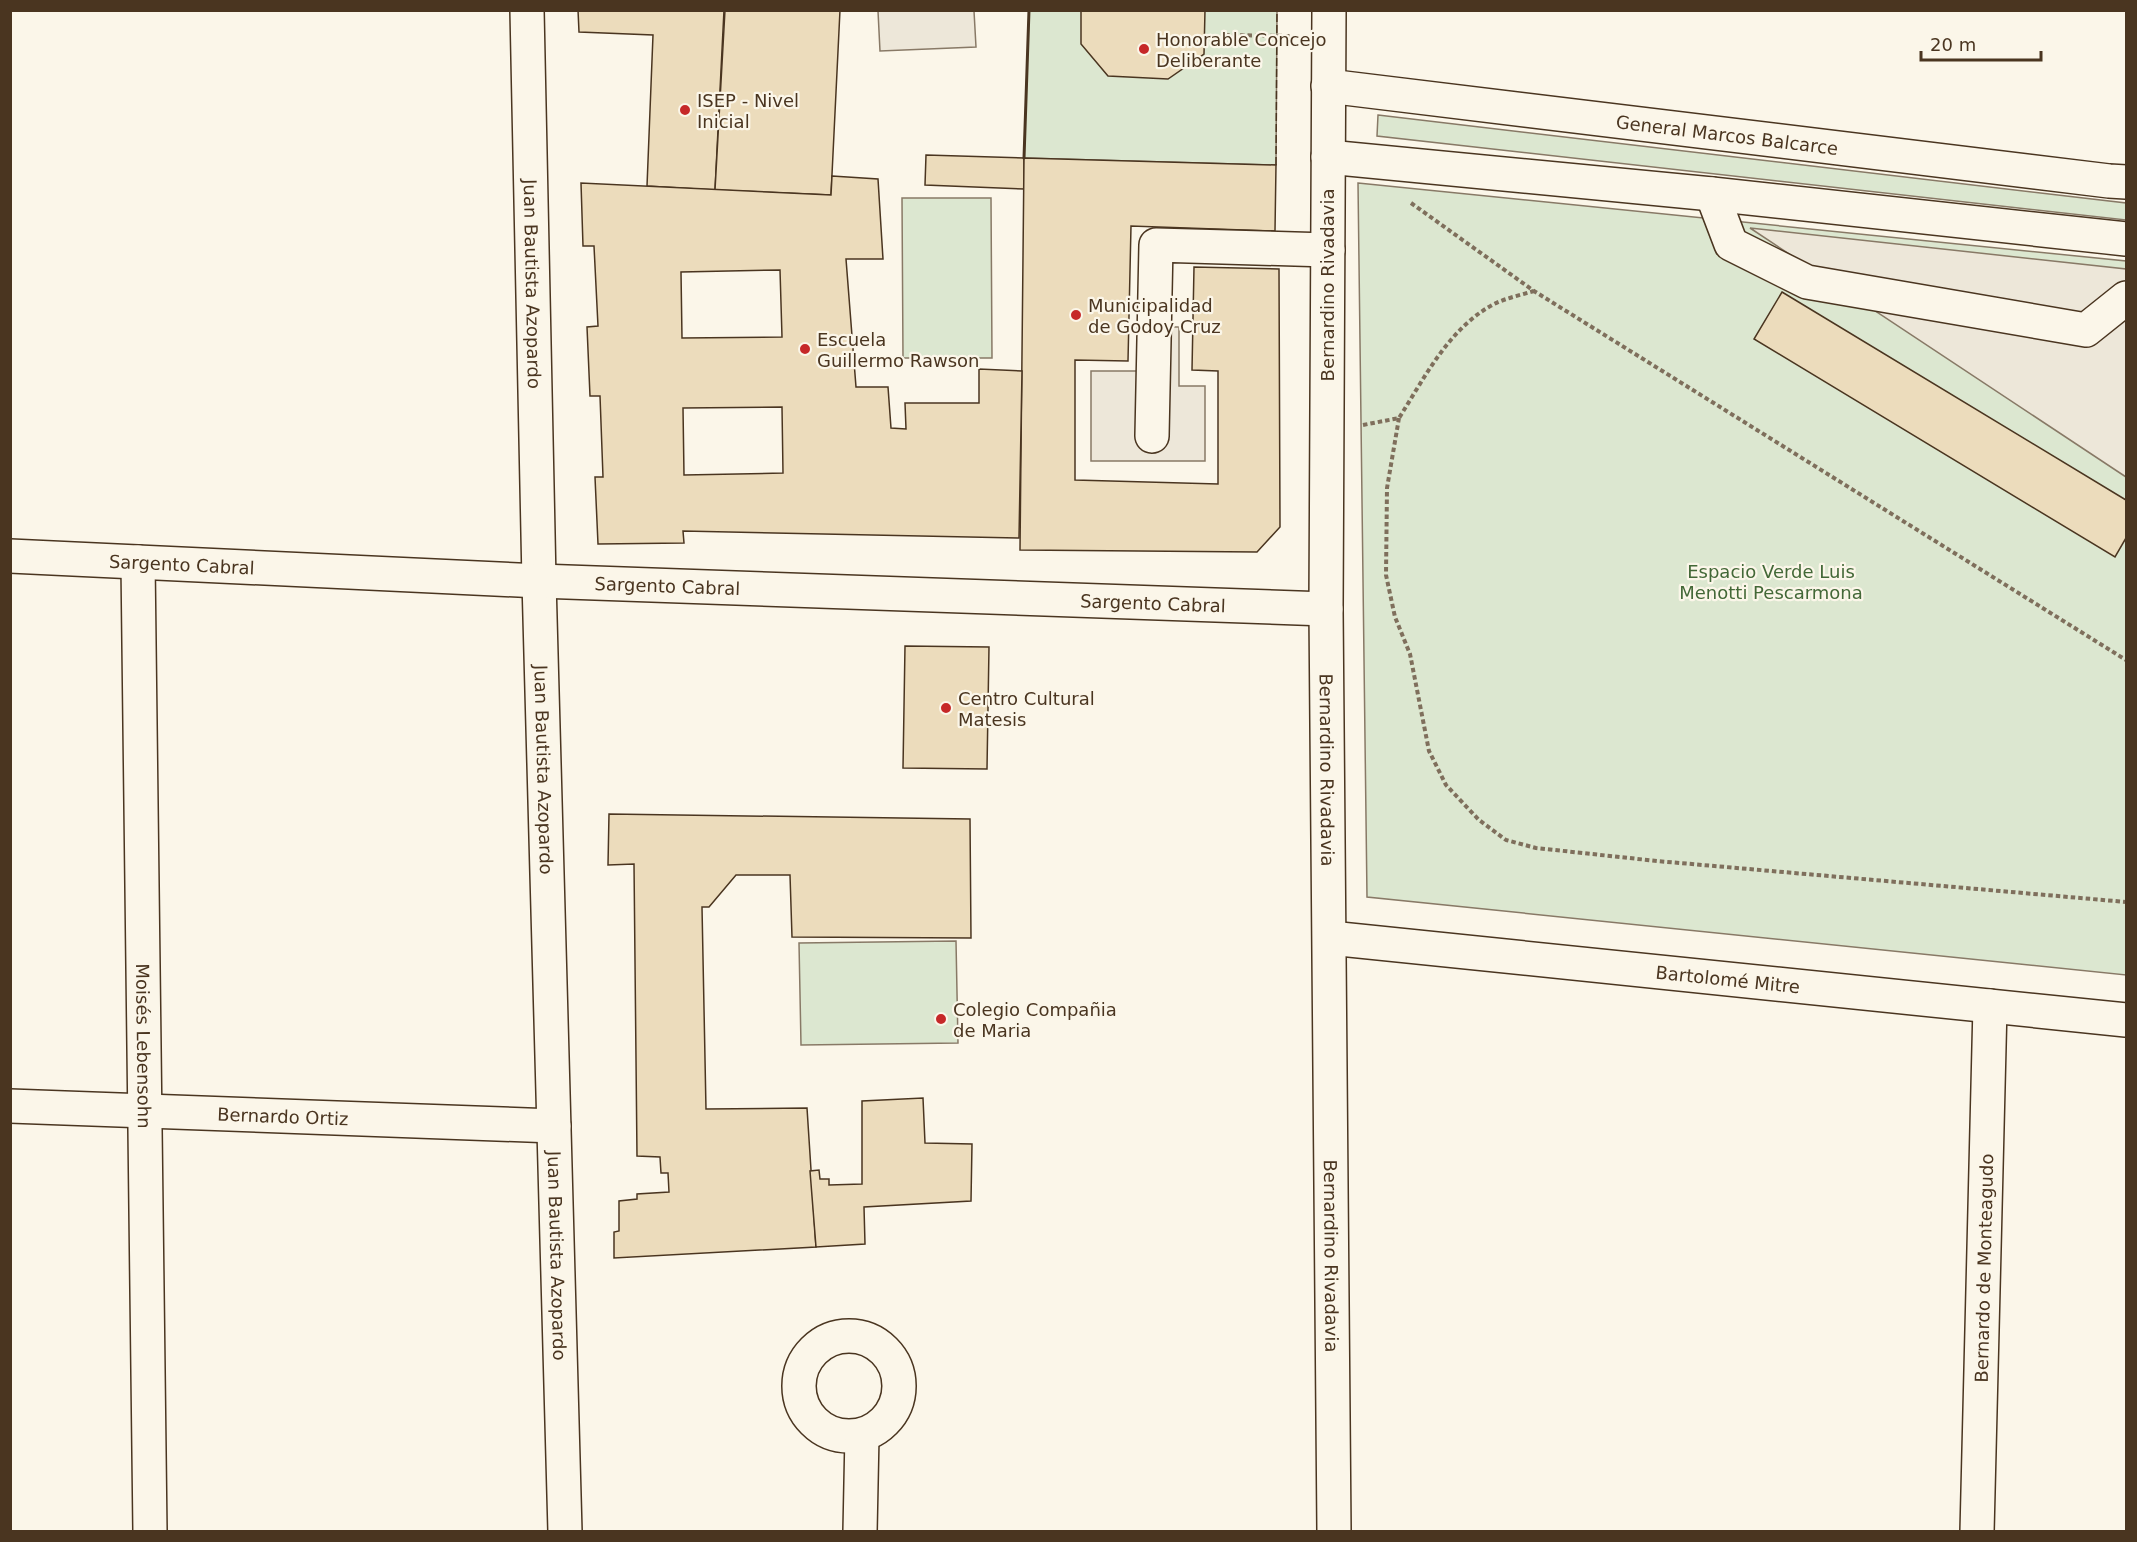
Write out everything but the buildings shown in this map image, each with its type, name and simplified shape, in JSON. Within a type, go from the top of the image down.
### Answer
[{"type":"street","name":"Juan Bautista Azopardo","points":[[527,10],[539,581],[565,1532]]},
{"type":"street","name":"Bernardino Rivadavia","points":[[1329,23],[1326,609],[1334,1532]]},
{"type":"street","name":"General Marcos Balcarce","points":[[1328,86],[2127,182]]},
{"type":"street","points":[[1328,157],[1712,194],[2127,239]]},
{"type":"street","points":[[1712,194],[1731,244],[1807,282],[2086,330],[2127,298]]},
{"type":"street","points":[[1152,436],[1156,245],[1328,250]]},
{"type":"street","name":"Sargento Cabral","points":[[10,556],[539,581],[1326,609]]},
{"type":"street","name":"Moisés Lebensohn","points":[[138,562],[150,1532]]},
{"type":"street","name":"Bartolomé Mitre","points":[[1330,938],[2127,1020]]},
{"type":"street","name":"Bernardo de Monteagudo","points":[[1977,1532],[1990,1006]]},
{"type":"street","name":"Bernardo Ortiz","points":[[10,1106],[554,1126]]},
{"type":"street","points":[[860,1532],[862,1435]]},
{"type":"path","points":[[1225,35],[1329,23]]},
{"type":"path","points":[[1385,162],[1409,202],[1534,291],[2127,660]]},
{"type":"path","points":[[1534,291],[1495,303],[1469,320],[1443,350],[1399,418],[1387,488],[1386,575],[1395,617],[1410,654],[1429,752],[1446,784],[1479,820],[1506,840],[1536,848],[1657,861],[2127,902]]},
{"type":"path","points":[[1327,431],[1399,418]]},
{"type":"green space","points":[[1029,11],[1277,11],[1276,165],[1024,158]]},
{"type":"green space","points":[[1378,115],[2126,203],[2126,220],[1377,136]]},
{"type":"green space","name":"Espacio Verde Luis Menotti Pescarmona","points":[[1358,183],[2126,261],[2126,975],[1367,897]]},
{"type":"green space","points":[[902,198],[991,198],[992,358],[903,358]]},
{"type":"green space","points":[[956,941],[958,1043],[801,1045],[799,943]]},
{"type":"shaded area","points":[[878,11],[974,11],[976,47],[880,51]]},
{"type":"shaded area","points":[[1750,228],[2126,269],[2126,477]]},
{"type":"shaded area","points":[[1141,327],[1179,327],[1179,386],[1205,386],[1205,461],[1091,461],[1091,371],[1141,371]]},
{"type":"fence","points":[[1276,165],[1277,10]]},
{"type":"wall","points":[[1024,158],[1029,10]]},
{"type":"place","name":"Honorable Concejo Deliberante","points":[[1144,49]]},
{"type":"place","name":"ISEP - Nivel Inicial","points":[[685,110]]},
{"type":"place","name":"Municipalidad de Godoy Cruz","points":[[1076,315]]},
{"type":"place","name":"Escuela Guillermo Rawson","points":[[805,349]]},
{"type":"place","name":"Centro Cultural Matesis","points":[[946,708]]},
{"type":"place","name":"Colegio Compañia de Maria","points":[[941,1019]]}]
